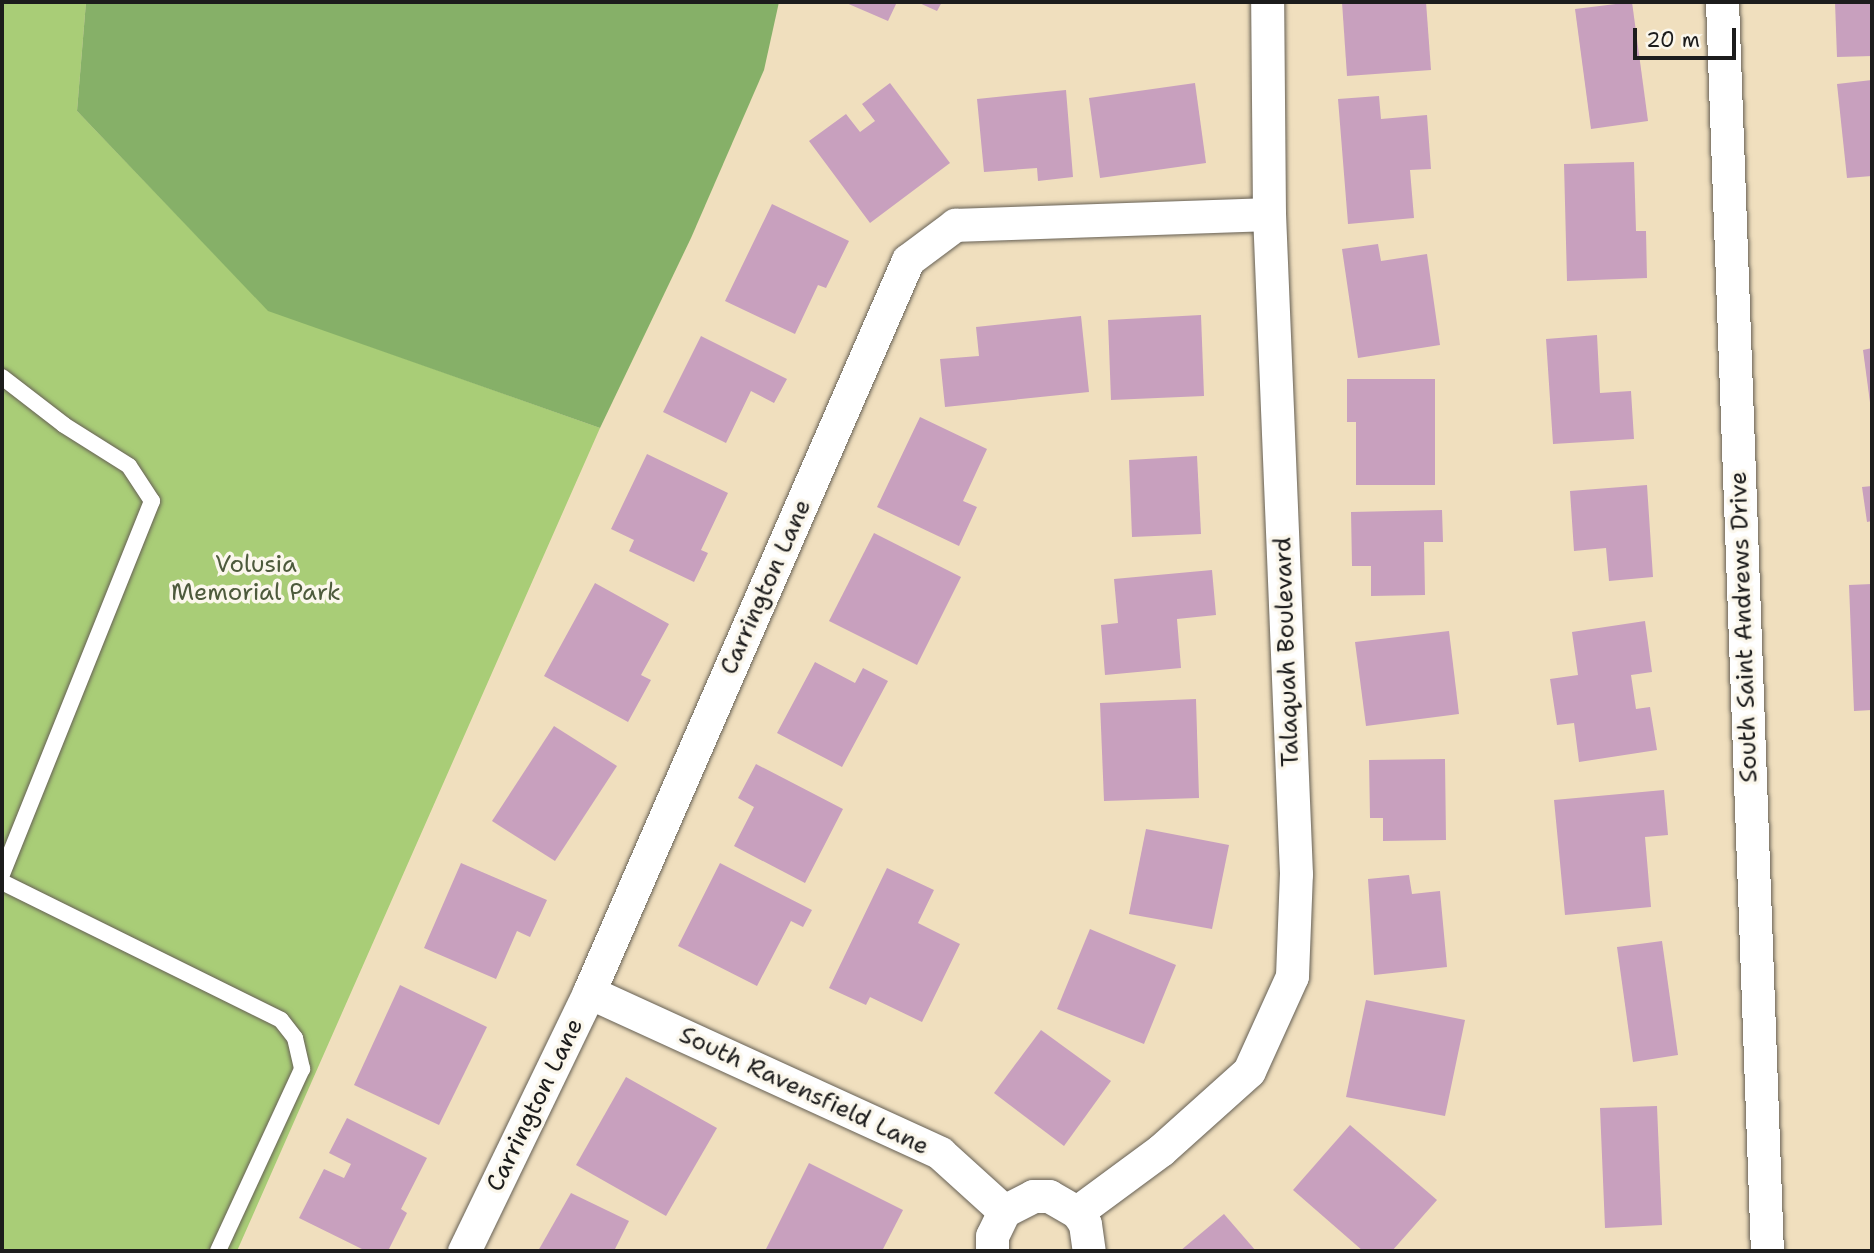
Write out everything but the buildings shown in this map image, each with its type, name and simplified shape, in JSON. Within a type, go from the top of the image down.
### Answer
[{"type":"street","name":"Talaquah Boulevard","points":[[1077,1212],[1161,1150],[1249,1071],[1292,976],[1296,874],[1269,214],[1267,2]]},
{"type":"street","name":"South Saint Andrews Drive","points":[[1722,2],[1767,1251]]},
{"type":"street","name":"Carrington Lane","points":[[464,1251],[589,992],[908,260],[955,225],[1269,214]]},
{"type":"street","name":"South Ravensfield Lane","points":[[589,992],[940,1153],[1004,1211]]},
{"type":"street","points":[[992,1251],[992,1236],[1004,1211],[1033,1196],[1064,1202],[1077,1212],[1085,1224],[1089,1251]]},
{"type":"lane","points":[[2,377],[64,425],[129,466],[152,501],[2,874]]},
{"type":"lane","points":[[2,882],[281,1020],[295,1038],[302,1069],[218,1251]]},
{"type":"green space","name":"Volusia Memorial Park","points":[[2,2],[86,2],[77,111],[268,310],[600,428],[237,1251],[2,1251]]},
{"type":"green space","points":[[86,2],[779,2],[764,70],[691,238],[600,428],[268,311],[77,111]]}]
